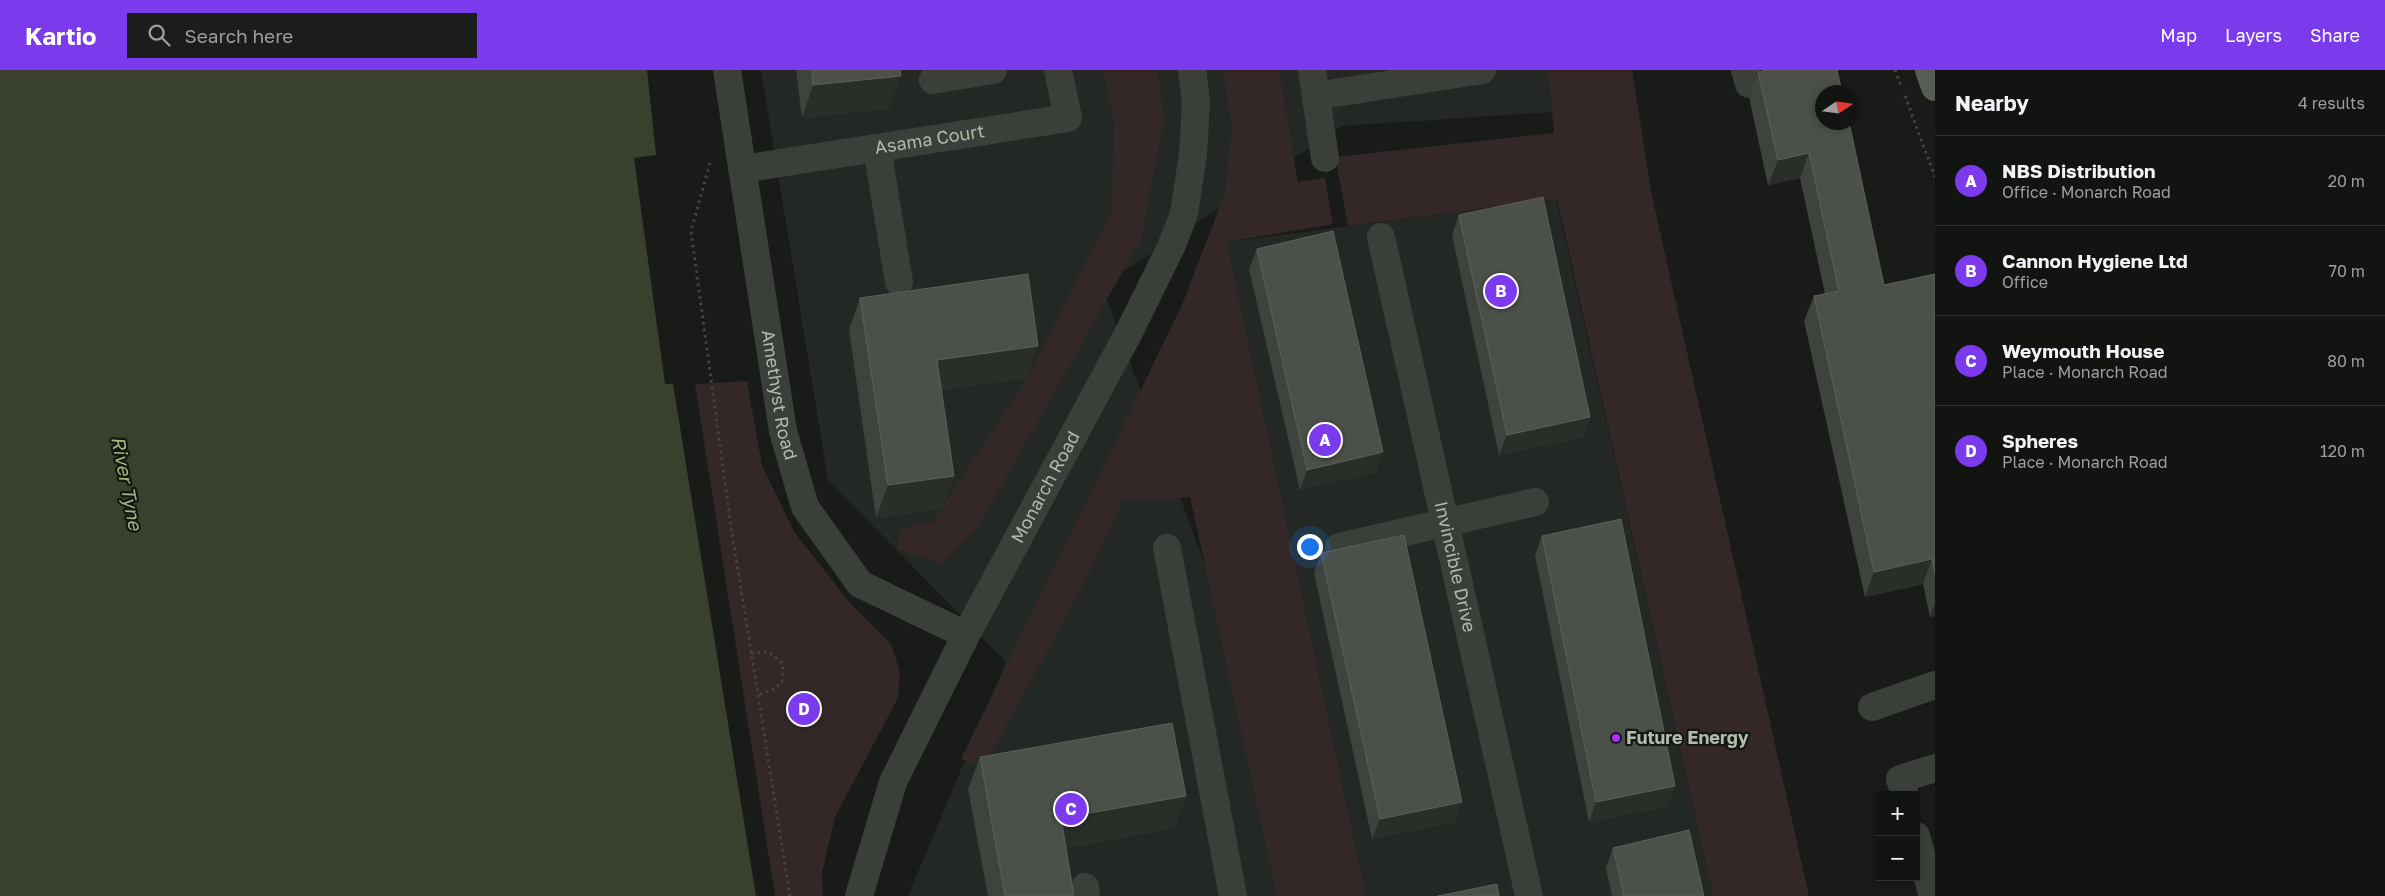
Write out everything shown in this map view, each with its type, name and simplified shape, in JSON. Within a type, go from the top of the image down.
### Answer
[{"type":"main road","points":[[1929,70],[1935,87]]},
{"type":"street","name":"Amethyst Road","points":[[727,70],[783,431],[806,507],[860,584],[966,635]]},
{"type":"street","points":[[933,80],[993,70]]},
{"type":"street","name":"Asama Court","points":[[742,168],[1068,118],[1058,70]]},
{"type":"street","name":"Monarch Road","points":[[859,896],[893,782],[966,635],[1128,334],[1171,247],[1184,214],[1194,154],[1196,102],[1192,70]]},
{"type":"street","points":[[1325,158],[1314,83],[1482,70]]},
{"type":"street","points":[[877,148],[899,282]]},
{"type":"street","name":"Invincible Drive","points":[[1381,237],[1529,896]]},
{"type":"street","points":[[1338,547],[1535,502]]},
{"type":"street","points":[[1167,548],[1233,896]]},
{"type":"street","points":[[1872,707],[1935,685]]},
{"type":"street","points":[[1904,791],[1900,779],[1935,768]]},
{"type":"street","points":[[1920,850],[1933,896]]},
{"type":"path","points":[[1895,70],[1935,177]]},
{"type":"path","points":[[712,158],[691,231],[730,520],[790,896]]},
{"type":"path","points":[[751,653],[769,652],[783,664],[782,682],[774,690],[757,694]]},
{"type":"shaded area","points":[[761,70],[1561,70],[1566,111],[1342,126],[1102,286],[1327,896],[908,896],[1006,662],[828,480]]},
{"type":"shaded area","points":[[1103,70],[1157,70],[1164,119],[1141,239],[980,524],[943,564],[897,550],[900,528],[932,523],[1024,384],[1112,210],[1114,123]]},
{"type":"shaded area","points":[[1223,70],[1279,70],[1298,182],[1325,178],[1333,224],[1227,242],[1366,896],[1277,896],[1190,497],[1123,501],[1084,584],[984,766],[961,759],[1182,305],[1225,193],[1232,127]]},
{"type":"shaded area","points":[[1548,70],[1632,70],[1652,196],[1809,896],[1713,896],[1557,199],[1348,226],[1335,157],[1554,133]]},
{"type":"shaded area","points":[[1556,199],[1713,896],[1366,896],[1227,242]]},
{"type":"shaded area","points":[[747,381],[762,466],[795,533],[850,603],[891,644],[900,672],[898,698],[835,817],[822,873],[823,896],[775,896],[695,384]]},
{"type":"water","name":"River Tyne","points":[[0,70],[647,70],[656,155],[634,158],[665,384],[673,384],[756,896],[0,896]]},
{"type":"building","points":[[812,70],[900,70],[901,76],[813,85]]},
{"type":"building","points":[[1767,70],[1837,70],[1840,85],[1815,85],[1815,130],[1851,130],[1884,285],[1935,274],[1935,574],[1932,559],[1874,572],[1814,296],[1839,291],[1809,153],[1778,160],[1758,72]]},
{"type":"building","points":[[1543,197],[1590,417],[1507,435],[1459,215]]},
{"type":"building","points":[[1333,231],[1383,452],[1307,470],[1257,249]]},
{"type":"building","points":[[1028,274],[1038,346],[937,360],[954,476],[888,485],[860,298]]},
{"type":"building","points":[[1621,519],[1675,786],[1596,802],[1542,536]]},
{"type":"building","points":[[1404,535],[1462,802],[1380,819],[1321,553]]},
{"type":"building","points":[[1172,723],[1186,796],[1061,818],[1074,896],[1005,896],[980,757]]},
{"type":"building","points":[[1689,830],[1704,896],[1624,896],[1613,848]]},
{"type":"building","points":[[1497,884],[1499,896],[1438,896]]},
{"type":"place","name":"Cannon Hygiene Ltd","points":[[1501,291]]},
{"type":"place","name":"NBS Distribution","points":[[1325,440]]},
{"type":"place","name":"Spheres","points":[[804,709]]},
{"type":"place","name":"Future Energy","points":[[1616,738]]},
{"type":"place","name":"Weymouth House","points":[[1071,809]]}]
